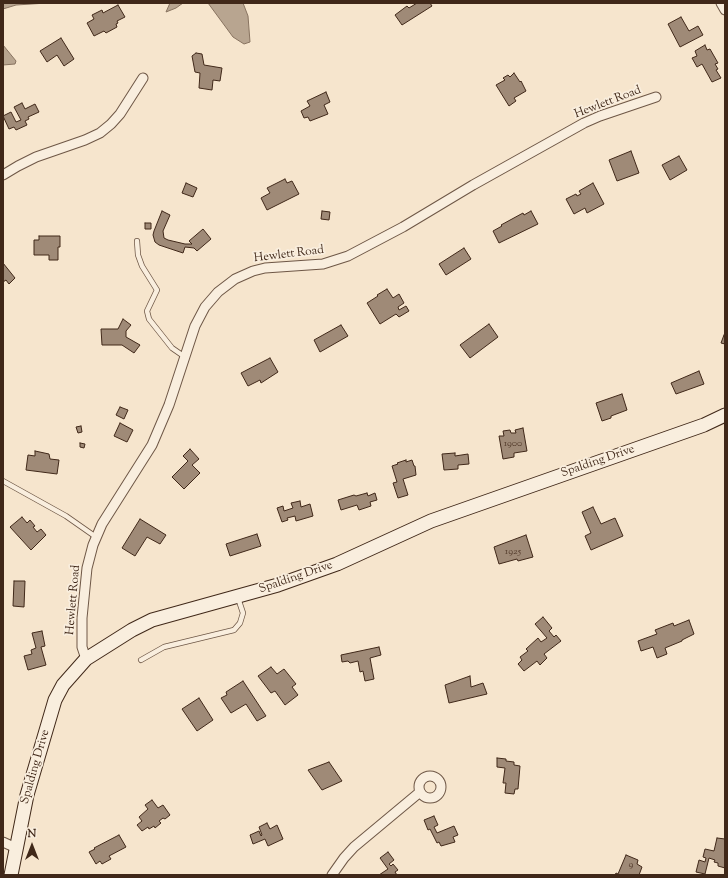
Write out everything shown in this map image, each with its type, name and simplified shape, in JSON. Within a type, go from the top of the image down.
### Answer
[{"type":"street","points":[[721,3],[725,10]]},
{"type":"street","points":[[3,175],[36,157],[85,140],[100,133],[120,114],[142,78]]},
{"type":"street","name":"Hewlett Road","points":[[86,659],[82,646],[83,612],[87,568],[96,537],[102,524],[152,445],[169,404],[195,326],[205,307],[218,292],[235,279],[253,271],[265,268],[323,264],[348,256],[403,227],[473,185],[584,123],[656,97]]},
{"type":"street","name":"Spalding Drive","points":[[11,875],[27,795],[55,700],[64,685],[86,659],[132,630],[152,620],[278,585],[337,564],[431,521],[704,425],[725,416]]},
{"type":"street","points":[[332,875],[354,847],[420,792]]},
{"type":"street","points":[[3,842],[16,848]]},
{"type":"lane","points":[[137,241],[138,255],[142,266],[157,290],[147,311],[150,319],[172,348],[184,357]]},
{"type":"lane","points":[[3,481],[66,516],[96,537]]},
{"type":"lane","points":[[142,660],[164,648],[234,630],[240,623],[243,613],[237,597]]},
{"type":"shaded area","points":[[3,3],[47,3],[16,5],[3,9]]},
{"type":"shaded area","points":[[170,3],[183,3],[166,12]]},
{"type":"shaded area","points":[[208,3],[243,3],[248,16],[250,42],[244,44],[233,37]]},
{"type":"shaded area","points":[[3,45],[16,61],[15,64],[3,65]]},
{"type":"building","points":[[417,3],[430,3],[432,6],[402,25],[395,15],[407,6],[409,8]]},
{"type":"building","points":[[118,5],[125,17],[117,21],[117,27],[106,33],[104,31],[94,36],[87,23],[94,19],[92,15],[102,10],[103,13]]},
{"type":"building","points":[[681,17],[689,31],[698,26],[703,35],[680,47],[668,24]]},
{"type":"building","points":[[61,38],[74,59],[64,66],[57,55],[47,62],[40,51]]},
{"type":"building","points":[[705,45],[707,50],[710,49],[718,63],[715,64],[718,69],[716,70],[721,78],[712,82],[702,64],[697,67],[692,58],[697,56],[695,51]]},
{"type":"building","points":[[196,53],[202,54],[204,65],[222,68],[220,81],[213,80],[212,90],[199,88],[200,73],[195,72],[192,56]]},
{"type":"building","points":[[514,73],[520,82],[521,81],[526,91],[514,98],[516,101],[509,106],[496,85],[505,80],[503,78],[508,75],[510,77]]},
{"type":"building","points":[[326,92],[330,102],[324,105],[328,114],[310,121],[308,117],[304,118],[301,111],[310,106],[307,101]]},
{"type":"building","points":[[22,103],[25,109],[35,104],[39,112],[28,117],[29,119],[25,121],[27,125],[16,130],[14,127],[9,129],[3,116],[11,112],[16,122],[21,120],[14,107]]},
{"type":"building","points":[[631,151],[639,173],[617,181],[609,160]]},
{"type":"building","points":[[679,156],[687,170],[670,180],[662,165]]},
{"type":"building","points":[[285,179],[287,183],[292,181],[299,194],[267,210],[261,198],[270,193],[267,188]]},
{"type":"building","points":[[186,183],[197,188],[193,197],[182,193]]},
{"type":"building","points":[[593,183],[604,204],[587,213],[585,208],[574,214],[566,199],[576,194],[577,196],[581,194],[579,191]]},
{"type":"building","points":[[162,211],[170,215],[163,231],[164,238],[185,244],[192,244],[189,241],[203,229],[211,239],[197,251],[194,248],[185,247],[183,253],[159,245],[155,242],[153,235]]},
{"type":"building","points":[[322,211],[330,212],[329,220],[321,219]]},
{"type":"building","points":[[531,211],[538,224],[499,243],[493,231],[523,213],[524,215]]},
{"type":"building","points":[[145,223],[151,223],[151,229],[145,229]]},
{"type":"building","points":[[39,236],[60,236],[58,260],[49,260],[49,255],[34,255],[34,240],[39,240]]},
{"type":"building","points":[[464,248],[471,259],[446,275],[439,264]]},
{"type":"building","points":[[3,263],[15,278],[9,284],[6,280],[3,282]]},
{"type":"building","points":[[387,289],[393,298],[399,294],[404,303],[398,307],[399,310],[406,306],[409,311],[399,317],[396,314],[380,324],[367,303]]},
{"type":"building","points":[[123,319],[131,325],[126,331],[126,337],[140,345],[134,353],[122,345],[102,345],[101,329],[118,329]]},
{"type":"building","points":[[489,324],[498,337],[470,358],[460,345]]},
{"type":"building","points":[[341,325],[348,336],[320,352],[314,340]]},
{"type":"building","points":[[725,335],[725,344],[721,343]]},
{"type":"building","points":[[270,358],[278,372],[261,383],[260,380],[248,386],[241,373]]},
{"type":"building","points":[[699,371],[704,384],[676,394],[671,383]]},
{"type":"building","points":[[622,394],[627,410],[602,421],[596,403]]},
{"type":"building","points":[[120,407],[128,410],[124,419],[116,415]]},
{"type":"building","points":[[120,423],[133,430],[127,442],[114,436]]},
{"type":"building","points":[[81,426],[82,432],[78,433],[76,427]]},
{"type":"building","points":[[523,428],[527,451],[514,453],[514,457],[503,459],[499,436],[504,436],[503,431],[510,430],[511,433],[516,433],[515,430]]},
{"type":"building","points":[[80,443],[85,444],[84,448],[80,447]]},
{"type":"building","points":[[190,449],[199,459],[192,465],[200,473],[184,489],[172,477],[188,461],[183,456]]},
{"type":"building","points":[[35,451],[49,454],[50,459],[59,460],[57,474],[26,470],[28,455],[35,456]]},
{"type":"building","points":[[455,453],[455,456],[468,454],[469,464],[458,465],[458,469],[444,470],[442,454]]},
{"type":"building","points":[[406,460],[406,462],[412,460],[415,466],[416,475],[403,479],[408,495],[398,498],[393,483],[397,482],[392,466]]},
{"type":"building","points":[[367,493],[368,496],[375,493],[377,500],[370,502],[371,506],[359,510],[357,505],[341,510],[338,500]]},
{"type":"building","points":[[300,501],[301,507],[310,504],[313,516],[296,521],[295,516],[287,518],[288,520],[282,522],[277,508],[283,506],[284,511],[293,508],[291,503]]},
{"type":"building","points":[[593,507],[601,524],[615,518],[623,536],[591,550],[585,536],[591,533],[582,512]]},
{"type":"building","points":[[22,517],[27,523],[30,520],[35,526],[33,527],[37,532],[41,529],[46,535],[31,550],[10,527]]},
{"type":"building","points":[[140,519],[166,535],[160,544],[147,537],[135,556],[122,548]]},
{"type":"building","points":[[257,534],[261,546],[230,556],[226,544]]},
{"type":"building","points":[[526,535],[533,557],[518,561],[517,559],[499,564],[494,547]]},
{"type":"building","points":[[14,581],[25,581],[24,607],[13,606]]},
{"type":"building","points":[[543,617],[552,628],[549,631],[554,637],[556,635],[561,641],[544,654],[547,658],[540,665],[537,661],[524,671],[518,664],[522,660],[520,657],[528,651],[526,649],[538,638],[541,642],[547,638],[535,624]]},
{"type":"building","points":[[689,620],[694,634],[665,648],[667,654],[657,658],[653,647],[641,651],[638,641],[657,634],[655,630],[673,623],[674,626]]},
{"type":"building","points":[[42,631],[45,646],[41,647],[46,665],[28,670],[24,656],[32,654],[31,650],[36,648],[32,633]]},
{"type":"building","points":[[379,647],[381,655],[370,658],[374,679],[365,681],[363,671],[360,672],[358,661],[350,663],[348,661],[342,662],[341,655]]},
{"type":"building","points":[[271,667],[277,674],[284,669],[296,684],[292,687],[298,695],[285,705],[275,691],[271,693],[258,676]]},
{"type":"building","points":[[470,676],[471,687],[483,683],[487,694],[449,703],[445,685]]},
{"type":"building","points":[[243,681],[266,716],[257,721],[246,704],[231,713],[221,698],[227,695],[226,692]]},
{"type":"building","points":[[199,698],[213,720],[197,731],[182,709]]},
{"type":"building","points":[[497,758],[506,759],[506,761],[514,762],[514,765],[520,766],[518,789],[515,789],[514,794],[505,793],[506,783],[503,783],[505,768],[497,767]]},
{"type":"building","points":[[329,762],[342,781],[322,790],[308,770]]},
{"type":"building","points":[[152,800],[158,808],[163,805],[170,815],[159,821],[161,823],[155,828],[154,826],[149,829],[148,827],[142,831],[137,825],[142,821],[139,817],[148,809],[145,805]]},
{"type":"building","points":[[434,816],[438,825],[434,827],[437,833],[454,826],[458,835],[453,837],[455,842],[441,846],[439,842],[437,843],[430,829],[428,830],[424,820]]},
{"type":"building","points":[[267,823],[270,829],[277,825],[283,839],[268,846],[265,839],[253,844],[250,835],[259,831],[261,836],[259,827]]},
{"type":"building","points":[[119,835],[126,847],[109,856],[111,859],[102,864],[100,861],[96,864],[89,852]]},
{"type":"building","points":[[717,838],[725,839],[725,868],[718,866],[718,863],[714,862],[715,860],[709,858],[705,874],[696,872],[699,860],[705,862],[706,858],[703,857],[705,849],[714,851]]},
{"type":"building","points":[[388,852],[394,860],[389,864],[391,866],[393,864],[398,870],[395,872],[397,875],[379,875],[388,869],[380,858]]},
{"type":"building","points":[[626,855],[638,860],[637,864],[642,867],[639,875],[615,875],[616,873],[618,874]]}]
